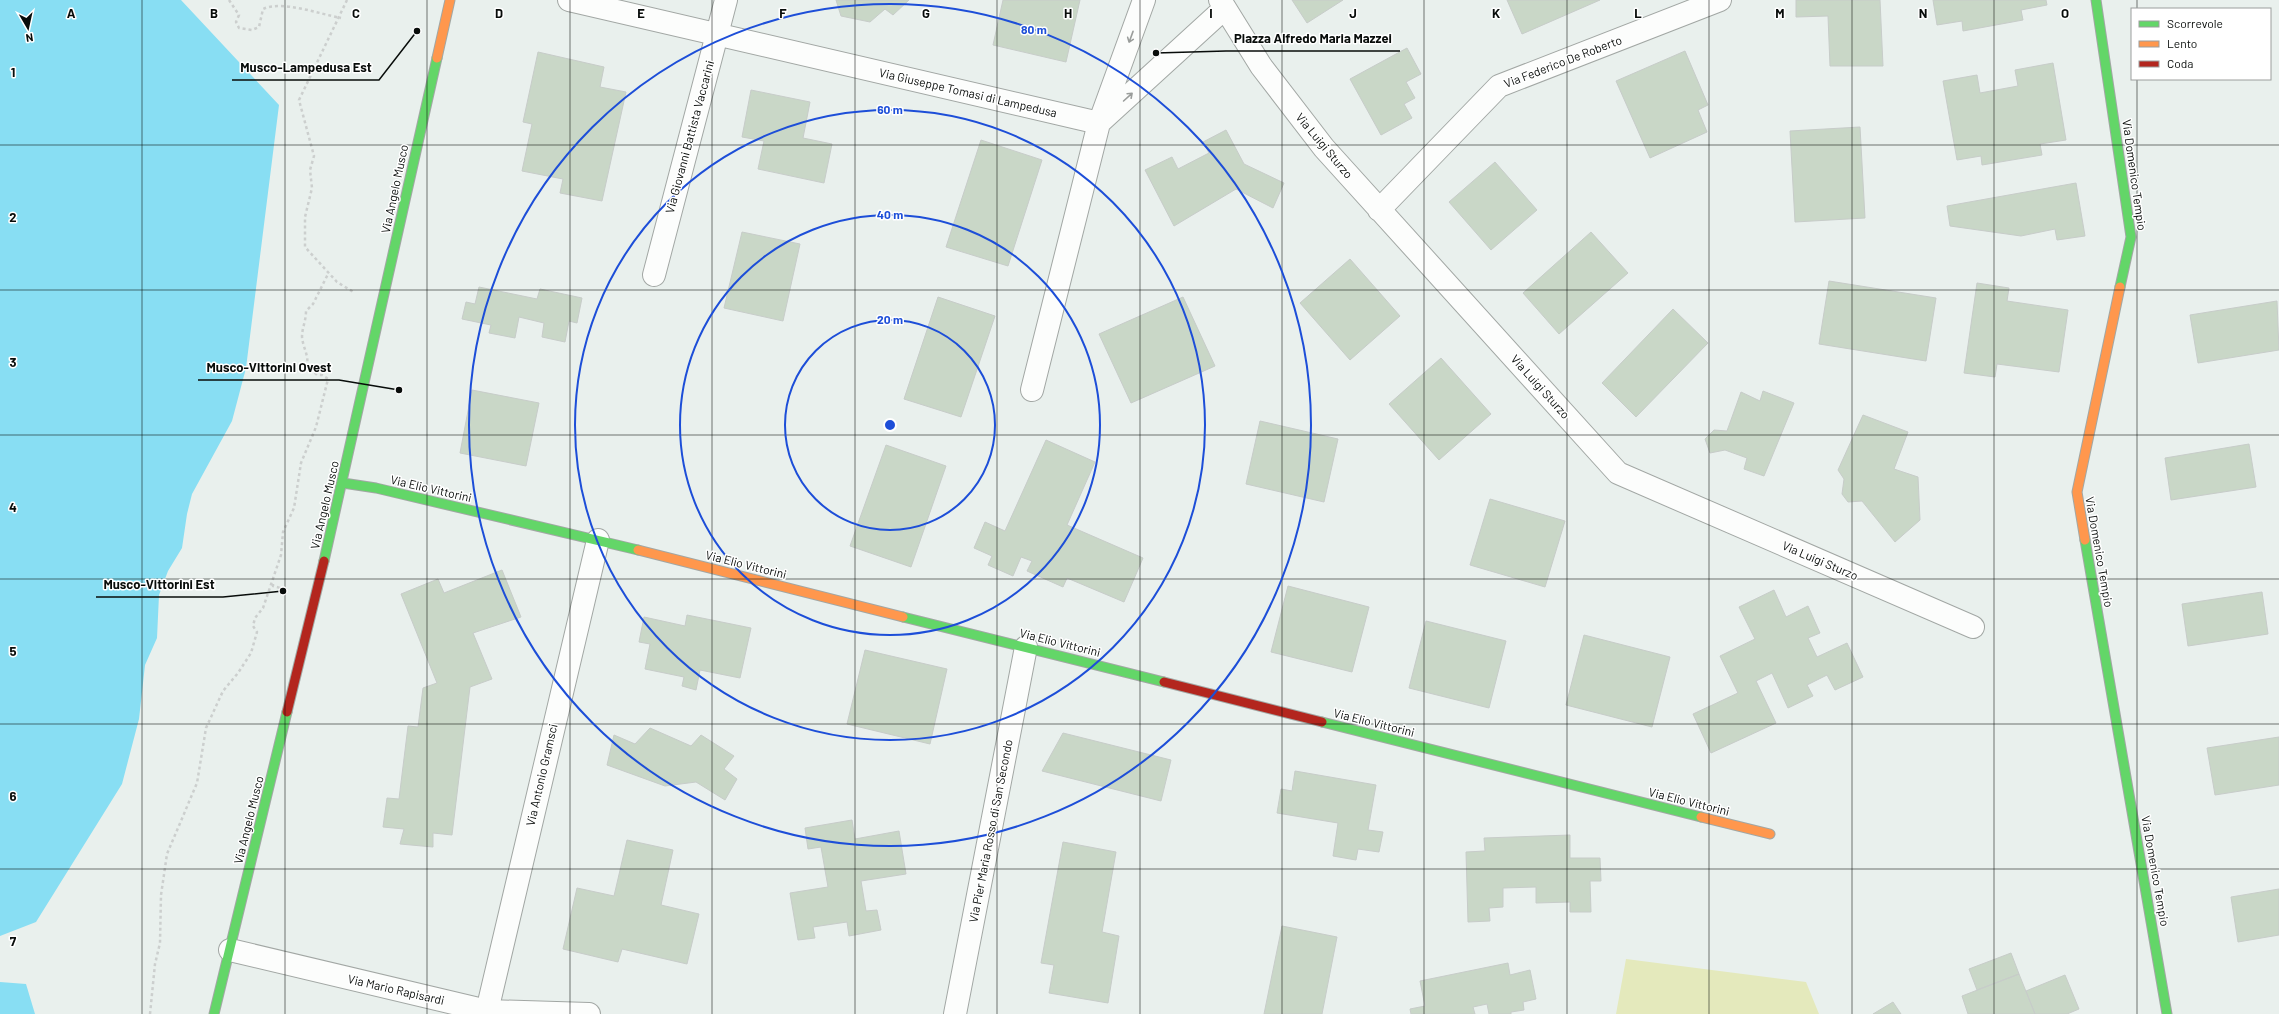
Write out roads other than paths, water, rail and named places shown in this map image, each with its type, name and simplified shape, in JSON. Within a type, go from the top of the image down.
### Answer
[{"type":"street","name":"Via Angelo Musco","points":[[214,1014],[343,483],[450,0]]},
{"type":"street","name":"Via Giuseppe Tomasi di Lampedusa","points":[[569,0],[1099,123]]},
{"type":"street","name":"Via Giovanni Battista Vaccarini","points":[[654,275],[726,0]]},
{"type":"street","points":[[1032,390],[1099,123],[1144,0]]},
{"type":"street","name":"Via Federico De Roberto","points":[[1379,210],[1500,86],[1720,0]]},
{"type":"street","name":"Via Domenico Tempio","points":[[2096,0],[2131,237],[2077,492],[2167,1014]]},
{"type":"street","points":[[1099,123],[1223,4]]},
{"type":"street","name":"Via Luigi Sturzo","points":[[1223,4],[1270,79],[1324,148],[1618,473],[1973,627]]},
{"type":"street","name":"Via Elio Vittorini","points":[[343,483],[376,488],[598,540],[1770,834]]},
{"type":"street","name":"Via Antonio Gramsci","points":[[487,1011],[598,540]]},
{"type":"street","name":"Via Pier Maria Rosso di San Secondo","points":[[955,1014],[1026,647]]},
{"type":"street","name":"Via Mario Rapisardi","points":[[230,950],[487,1011],[589,1014]]},
{"type":"water","points":[[0,0],[181,0],[279,105],[246,368],[232,421],[192,494],[187,514],[182,548],[168,571],[159,595],[157,638],[145,665],[139,719],[122,784],[36,922],[0,936]]},
{"type":"water","points":[[0,982],[26,984],[35,1014],[0,1014]]},
{"type":"place","name":"Musco-Lampedusa Est","points":[[417,31]]},
{"type":"place","name":"Piazza Alfredo Maria Mazzei","points":[[1156,53]]},
{"type":"place","name":"Musco-Vittorini Ovest","points":[[399,390]]},
{"type":"place","name":"Musco-Vittorini Est","points":[[283,591]]}]
